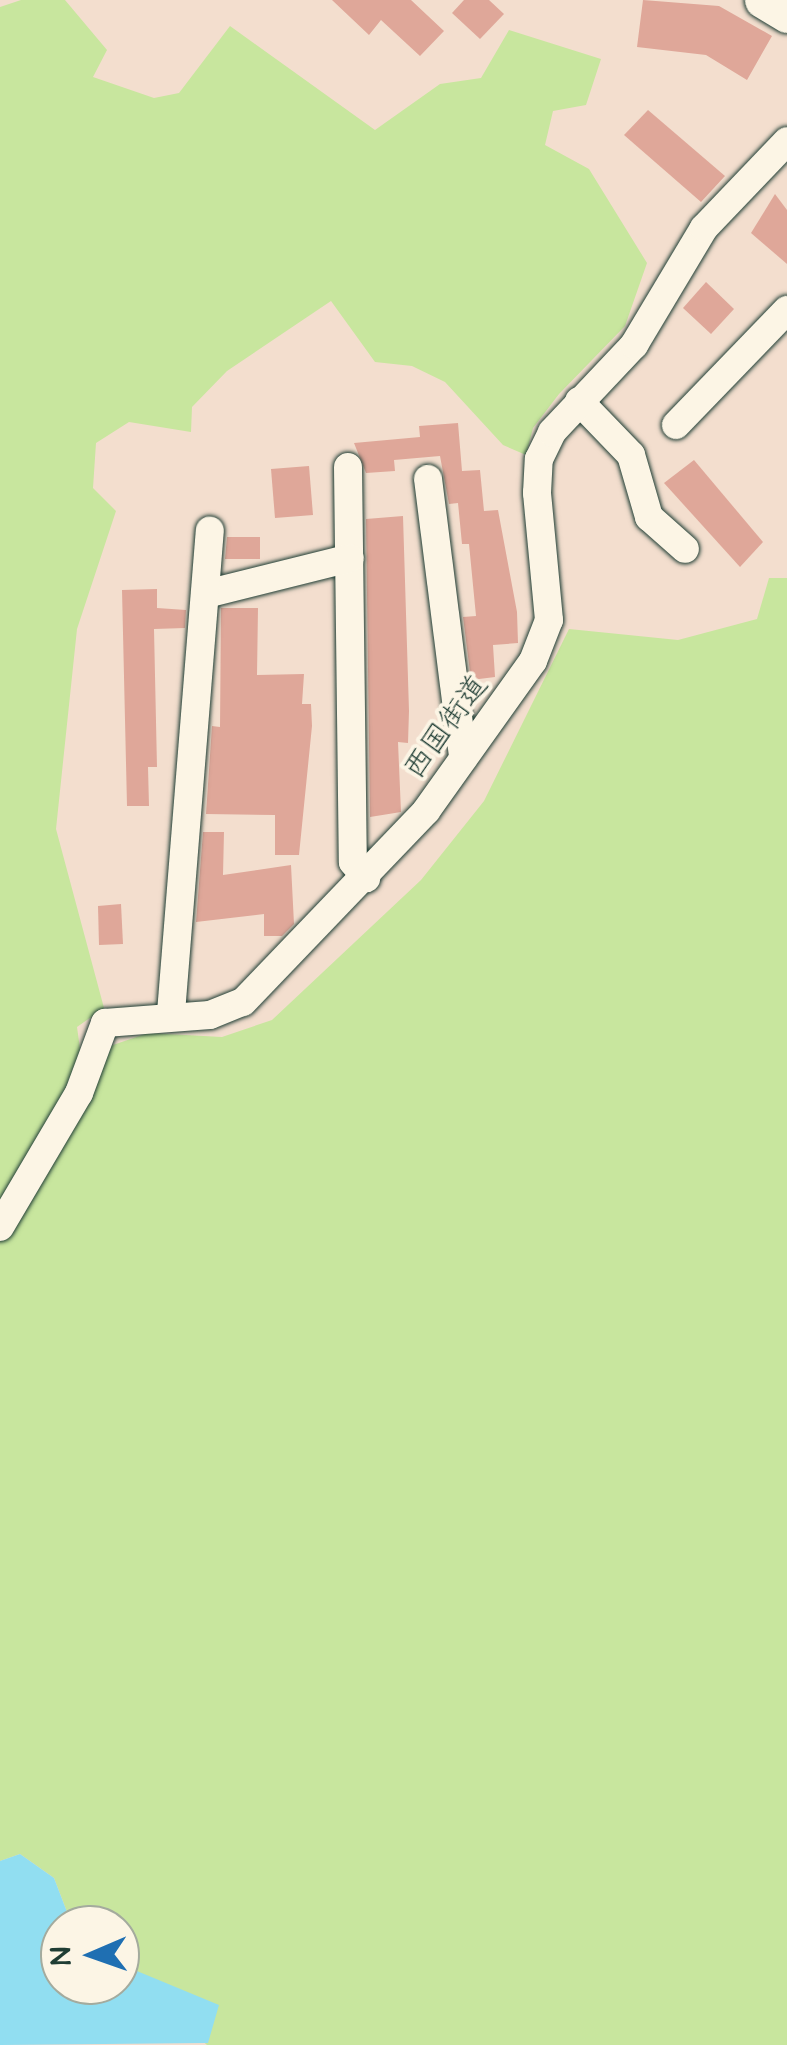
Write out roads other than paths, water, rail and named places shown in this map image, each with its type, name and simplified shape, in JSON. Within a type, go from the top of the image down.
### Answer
[{"type":"street","points":[[762,0],[787,15]]},
{"type":"street","name":"西国街道","points":[[0,1227],[79,1093],[106,1023],[171,1013],[210,1015],[244,1002],[366,878],[464,758],[533,660],[549,620],[539,458],[579,401],[634,346],[704,228],[787,141]]},
{"type":"street","points":[[676,425],[787,310]]},
{"type":"street","points":[[579,401],[631,455],[649,517],[685,549]]},
{"type":"street","points":[[348,468],[353,862],[366,878]]},
{"type":"street","points":[[428,479],[464,758]]},
{"type":"street","points":[[171,1013],[210,593],[210,531]]},
{"type":"street","points":[[210,593],[350,558]]},
{"type":"water","points":[[20,1854],[54,1878],[64,1905],[40,1905],[40,2005],[140,2005],[140,1972],[219,2005],[208,2043],[0,2045],[0,1861]]}]
